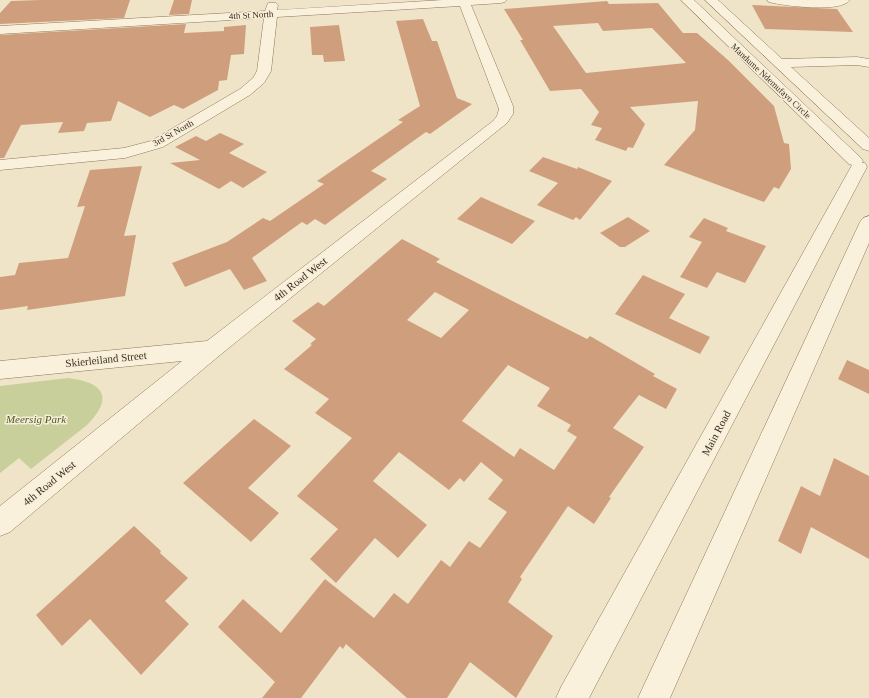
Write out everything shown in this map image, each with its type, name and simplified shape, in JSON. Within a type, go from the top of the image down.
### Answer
[{"type":"street","name":"4th St North","points":[[0,30],[271,9],[351,0]]},
{"type":"street","name":"4th St North","points":[[0,21],[501,0]]},
{"type":"street","name":"Mandume Ndemufayo Circle","points":[[687,0],[864,160]]},
{"type":"street","name":"Mandume Ndemufayo Circle","points":[[711,0],[778,63],[864,160]]},
{"type":"street","points":[[773,0],[800,4],[837,3],[844,0]]},
{"type":"street","name":"4th Road West","points":[[0,523],[212,349],[503,119],[507,112],[506,106],[463,1]]},
{"type":"street","name":"3rd St North","points":[[0,165],[125,153],[157,144],[245,92],[259,80],[264,71],[271,9]]},
{"type":"street","points":[[778,63],[857,60],[869,63]]},
{"type":"street","name":"Main Road","points":[[572,698],[864,160]]},
{"type":"street","points":[[654,698],[869,222]]},
{"type":"street","name":"Skierleiland Street","points":[[0,370],[212,349]]},
{"type":"green space","name":"Meersig Park","points":[[68,378],[90,383],[97,387],[101,392],[103,399],[96,415],[87,425],[31,469],[19,458],[0,473],[0,386]]},
{"type":"building","points":[[130,0],[124,18],[0,24],[0,13],[11,1]]},
{"type":"building","points":[[174,0],[192,0],[189,14],[169,15]]},
{"type":"building","points":[[607,1],[609,4],[658,3],[683,33],[697,33],[728,60],[774,106],[784,143],[789,144],[791,169],[779,189],[774,187],[764,202],[664,165],[695,130],[698,101],[630,107],[645,124],[633,148],[628,147],[626,151],[595,140],[602,128],[591,125],[599,112],[581,89],[550,91],[520,40],[523,40],[504,9]],"holes":[[[598,23],[603,31],[652,28],[686,63],[586,73],[553,26]]]},
{"type":"building","points":[[752,5],[837,9],[853,32],[765,29]]},
{"type":"building","points":[[423,19],[432,41],[437,41],[457,98],[472,104],[430,134],[426,132],[371,171],[387,179],[325,225],[315,219],[307,225],[302,222],[252,258],[267,281],[244,290],[230,269],[185,287],[172,263],[227,242],[263,218],[270,221],[324,184],[317,181],[403,122],[398,120],[420,106],[396,21]]},
{"type":"building","points":[[186,24],[184,33],[224,31],[224,27],[246,25],[244,54],[231,55],[227,80],[219,81],[218,90],[183,109],[174,105],[150,117],[118,101],[111,121],[87,123],[84,131],[58,133],[63,122],[21,125],[4,158],[0,158],[0,35]]},
{"type":"building","points":[[339,25],[345,61],[324,62],[323,55],[312,55],[310,27]]},
{"type":"building","points":[[220,133],[244,144],[229,153],[267,172],[243,188],[231,181],[219,189],[170,163],[200,160],[175,147],[196,136],[206,141]]},
{"type":"building","points":[[543,157],[577,169],[578,167],[612,181],[580,220],[576,217],[573,220],[537,205],[558,183],[529,171]]},
{"type":"building","points":[[142,166],[124,236],[136,235],[125,296],[27,310],[28,306],[0,310],[0,277],[15,275],[19,263],[68,258],[85,206],[77,207],[90,170]]},
{"type":"building","points":[[481,197],[535,221],[512,244],[457,219]]},
{"type":"building","points":[[628,217],[650,231],[625,247],[620,247],[600,233]]},
{"type":"building","points":[[704,218],[728,228],[726,231],[766,246],[745,283],[717,272],[707,288],[680,277],[702,242],[689,237]]},
{"type":"building","points":[[402,239],[440,259],[436,262],[587,339],[590,336],[655,374],[653,376],[677,389],[666,409],[639,395],[613,428],[644,447],[609,497],[611,498],[594,524],[568,506],[520,577],[522,579],[508,602],[553,636],[516,698],[470,662],[447,698],[407,698],[346,644],[343,649],[340,646],[301,698],[262,698],[275,682],[218,627],[243,599],[281,633],[325,579],[374,618],[394,593],[408,604],[441,560],[450,567],[469,541],[480,548],[507,512],[488,499],[503,480],[481,462],[464,482],[460,478],[449,490],[399,452],[373,481],[427,525],[398,558],[375,538],[336,583],[310,559],[338,529],[297,496],[352,438],[315,413],[329,399],[284,369],[312,345],[310,344],[316,339],[292,321],[318,302],[324,306]],"holes":[[[435,292],[469,310],[441,338],[407,320]],[[508,365],[550,388],[537,406],[571,425],[567,431],[577,437],[554,470],[520,448],[514,457],[462,421]]]},
{"type":"building","points":[[643,275],[685,294],[669,318],[710,337],[700,354],[615,314]]},
{"type":"building","points":[[847,360],[869,370],[869,394],[838,379]]},
{"type":"building","points":[[254,419],[291,446],[248,488],[279,513],[251,542],[183,483]]},
{"type":"building","points":[[834,458],[869,476],[869,559],[811,527],[801,554],[778,541],[801,486],[820,496]]},
{"type":"building","points":[[134,526],[161,551],[160,553],[188,578],[165,601],[189,624],[141,675],[90,619],[62,646],[36,615]]}]
